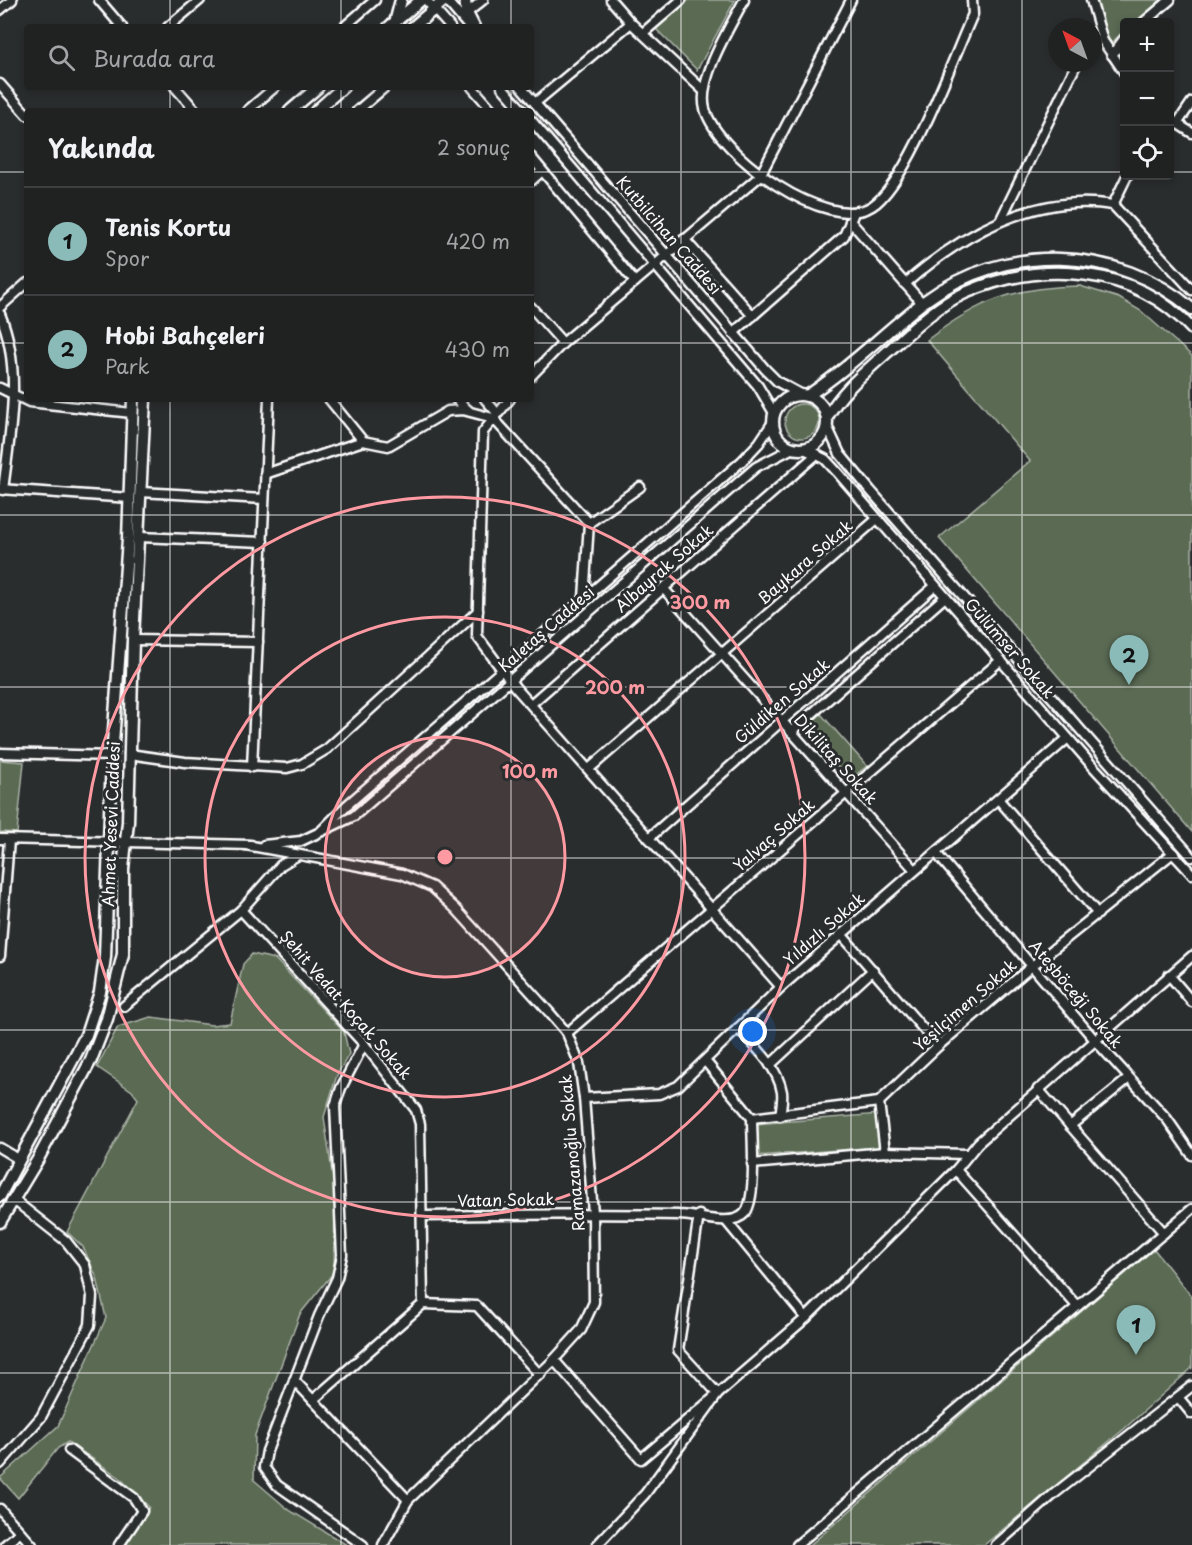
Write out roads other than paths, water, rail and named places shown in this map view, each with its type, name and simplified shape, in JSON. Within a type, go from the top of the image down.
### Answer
[{"type":"main road","points":[[392,24],[402,0]]},
{"type":"main road","points":[[393,24],[421,0]]},
{"type":"main road","points":[[416,24],[445,0]]},
{"type":"main road","points":[[465,0],[467,13],[472,24]]},
{"type":"main road","points":[[294,108],[314,90]]},
{"type":"main road","points":[[319,108],[340,90]]},
{"type":"main road","points":[[1192,309],[1153,281],[1123,268],[1098,261],[1059,258],[999,266],[960,280],[922,303],[845,370],[805,395],[785,399],[774,418],[779,438],[798,448],[818,441],[839,395],[932,312],[963,294],[1004,278],[1035,273],[1066,272],[1104,277],[1140,291],[1163,304],[1192,329]]},
{"type":"main road","points":[[805,395],[818,401],[827,421]]},
{"type":"main road","name":"Ahmet Yesevi Caddesi","points":[[0,1196],[86,1035],[100,992],[105,957],[112,756],[130,498],[133,402]]},
{"type":"main road","name":"Ahmet Yesevi Caddesi","points":[[0,1222],[91,1060],[107,1019],[123,954],[133,640],[146,402]]},
{"type":"street","points":[[0,10],[12,0]]},
{"type":"street","points":[[99,0],[119,24]]},
{"type":"street","points":[[172,24],[200,0]]},
{"type":"street","points":[[347,24],[375,0]]},
{"type":"street","points":[[426,0],[447,24]]},
{"type":"street","points":[[445,0],[466,24]]},
{"type":"street","points":[[467,13],[483,0]]},
{"type":"street","points":[[611,0],[703,90]]},
{"type":"street","points":[[643,33],[681,0]]},
{"type":"street","points":[[744,0],[703,90],[705,110],[720,135],[760,176],[823,208],[852,218],[922,303]]},
{"type":"street","points":[[534,373],[564,343],[760,176],[851,0]]},
{"type":"street","points":[[733,333],[844,236],[852,218],[884,197],[902,173],[973,14],[972,0]]},
{"type":"street","points":[[1092,0],[1094,18]]},
{"type":"street","points":[[1149,18],[1170,0]]},
{"type":"street","points":[[535,103],[632,23]]},
{"type":"street","points":[[1102,39],[1120,65]]},
{"type":"street","points":[[1112,55],[1120,45]]},
{"type":"street","points":[[1000,221],[1073,72]]},
{"type":"street","points":[[0,84],[24,112]]},
{"type":"street","points":[[178,90],[193,108]]},
{"type":"street","points":[[250,108],[272,90]]},
{"type":"street","points":[[362,108],[382,90]]},
{"type":"street","points":[[475,90],[491,108]]},
{"type":"street","points":[[505,90],[520,108]]},
{"type":"street","name":"Kutbilcihan Caddesi","points":[[524,90],[770,375],[805,395]]},
{"type":"street","points":[[1174,120],[1192,102]]},
{"type":"street","points":[[1174,122],[1192,133]]},
{"type":"street","name":"Kutbilcihan Caddesi","points":[[534,123],[758,386],[774,418]]},
{"type":"street","points":[[534,161],[635,282]]},
{"type":"street","points":[[534,178],[542,171]]},
{"type":"street","points":[[1113,205],[1125,180]]},
{"type":"street","points":[[905,284],[934,259],[1000,221],[1044,205],[1095,202],[1113,205],[1192,290]]},
{"type":"street","points":[[684,239],[753,316]]},
{"type":"street","points":[[0,307],[24,286]]},
{"type":"street","points":[[534,310],[564,343]]},
{"type":"street","points":[[0,314],[10,346],[14,395],[2,489],[130,498]]},
{"type":"street","points":[[0,388],[24,400]]},
{"type":"street","points":[[29,402],[132,413]]},
{"type":"street","points":[[252,767],[269,402]]},
{"type":"street","points":[[331,402],[363,441]]},
{"type":"street","points":[[459,402],[471,412]]},
{"type":"street","points":[[487,402],[495,416],[590,523],[584,598]]},
{"type":"street","points":[[507,402],[483,432],[477,636],[510,681],[781,987]]},
{"type":"street","points":[[265,474],[363,441],[388,446],[448,411],[495,416]]},
{"type":"street","name":"Kaletaş Caddesi","points":[[319,834],[346,806],[748,454],[774,418]]},
{"type":"street","points":[[827,421],[840,454],[870,490],[1192,857]]},
{"type":"street","name":"Kaletaş Caddesi","points":[[4,839],[126,840],[246,846],[292,843],[319,834],[354,816],[756,467],[772,457],[798,448]]},
{"type":"street","name":"Gülümser Sokak","points":[[798,448],[817,454],[831,465],[1068,738],[1192,874]]},
{"type":"street","name":"Albayrak Sokak","points":[[531,704],[817,454]]},
{"type":"street","points":[[590,523],[640,487]]},
{"type":"street","points":[[141,492],[264,499]]},
{"type":"street","name":"Baykara Sokak","points":[[589,769],[877,519]]},
{"type":"street","points":[[139,537],[263,542]]},
{"type":"street","name":"Güldiken Sokak","points":[[649,838],[935,586]]},
{"type":"street","name":"Dikilitaş Sokak","points":[[663,588],[915,870]]},
{"type":"street","points":[[791,732],[945,597]]},
{"type":"street","points":[[129,754],[252,767],[287,768],[302,764],[327,749],[478,611]]},
{"type":"street","points":[[133,640],[258,642]]},
{"type":"street","name":"Yalvaç Sokak","points":[[567,1033],[1001,660]]},
{"type":"street","name":"Yıldızlı Sokak","points":[[584,1098],[669,1091],[706,1062],[781,987],[1068,738]]},
{"type":"street","points":[[0,753],[112,756]]},
{"type":"street","points":[[999,800],[1098,914]]},
{"type":"street","points":[[0,956],[4,839]]},
{"type":"street","name":"Ramazanoğlu Sokak","points":[[246,846],[402,874],[432,887],[456,909],[567,1033],[579,1063],[584,1098],[592,1213],[594,1302],[581,1330],[540,1375],[408,1500],[383,1545]]},
{"type":"street","name":"Ateşböceği Sokak","points":[[936,853],[1094,1040],[1167,1119],[1192,1155]]},
{"type":"street","name":"Yeşilçimen Sokak","points":[[879,1102],[938,1046],[1032,966],[1173,854]]},
{"type":"street","points":[[124,1006],[241,910],[281,865],[298,855]]},
{"type":"street","name":"Şehit Vedat Koçak Sokak","points":[[241,910],[364,1044],[416,1110],[420,1124],[423,1304]]},
{"type":"street","points":[[841,934],[938,1046]]},
{"type":"street","points":[[554,1360],[642,1459],[806,1318],[956,1170],[968,1154],[1038,1089],[1192,956]]},
{"type":"street","points":[[770,1065],[873,970]]},
{"type":"street","points":[[1169,975],[1192,1002]]},
{"type":"street","points":[[738,1028],[770,1065],[782,1092],[780,1116]]},
{"type":"street","points":[[363,1545],[277,1485],[264,1467],[267,1451],[294,1380],[337,1278],[342,1255],[335,1106],[341,1088],[364,1044]]},
{"type":"street","points":[[706,1062],[752,1118],[751,1192],[746,1212],[728,1222],[806,1318]]},
{"type":"street","points":[[1070,1126],[1128,1079]]},
{"type":"street","points":[[1038,1089],[1164,1233]]},
{"type":"street","points":[[752,1118],[879,1102],[885,1152]]},
{"type":"street","points":[[0,1148],[20,1160]]},
{"type":"street","points":[[752,1164],[885,1152],[968,1154]]},
{"type":"street","points":[[956,1170],[1077,1306]]},
{"type":"street","points":[[0,1464],[41,1418],[90,1325],[92,1296],[85,1264],[66,1241],[14,1200]]},
{"type":"street","points":[[797,1545],[1192,1209]]},
{"type":"street","name":"Vatan Sokak","points":[[422,1216],[592,1213],[699,1215],[728,1222]]},
{"type":"street","points":[[699,1215],[678,1350],[718,1394]]},
{"type":"street","points":[[313,1400],[423,1304],[477,1306],[540,1375]]},
{"type":"street","points":[[294,1380],[408,1500]]},
{"type":"street","points":[[996,1545],[1054,1494],[1192,1386]]},
{"type":"street","points":[[597,1545],[645,1494],[718,1394]]},
{"type":"street","points":[[1178,1398],[1192,1414]]},
{"type":"street","points":[[69,1450],[134,1498],[141,1506],[142,1511],[119,1545]]},
{"type":"street","points":[[0,1509],[32,1545]]},
{"type":"street","points":[[5,1545],[20,1532]]},
{"type":"place","name":"Hobi Bahçeleri","points":[[1129,685]]},
{"type":"place","name":"Tenis Kortu","points":[[1136,1355]]}]
